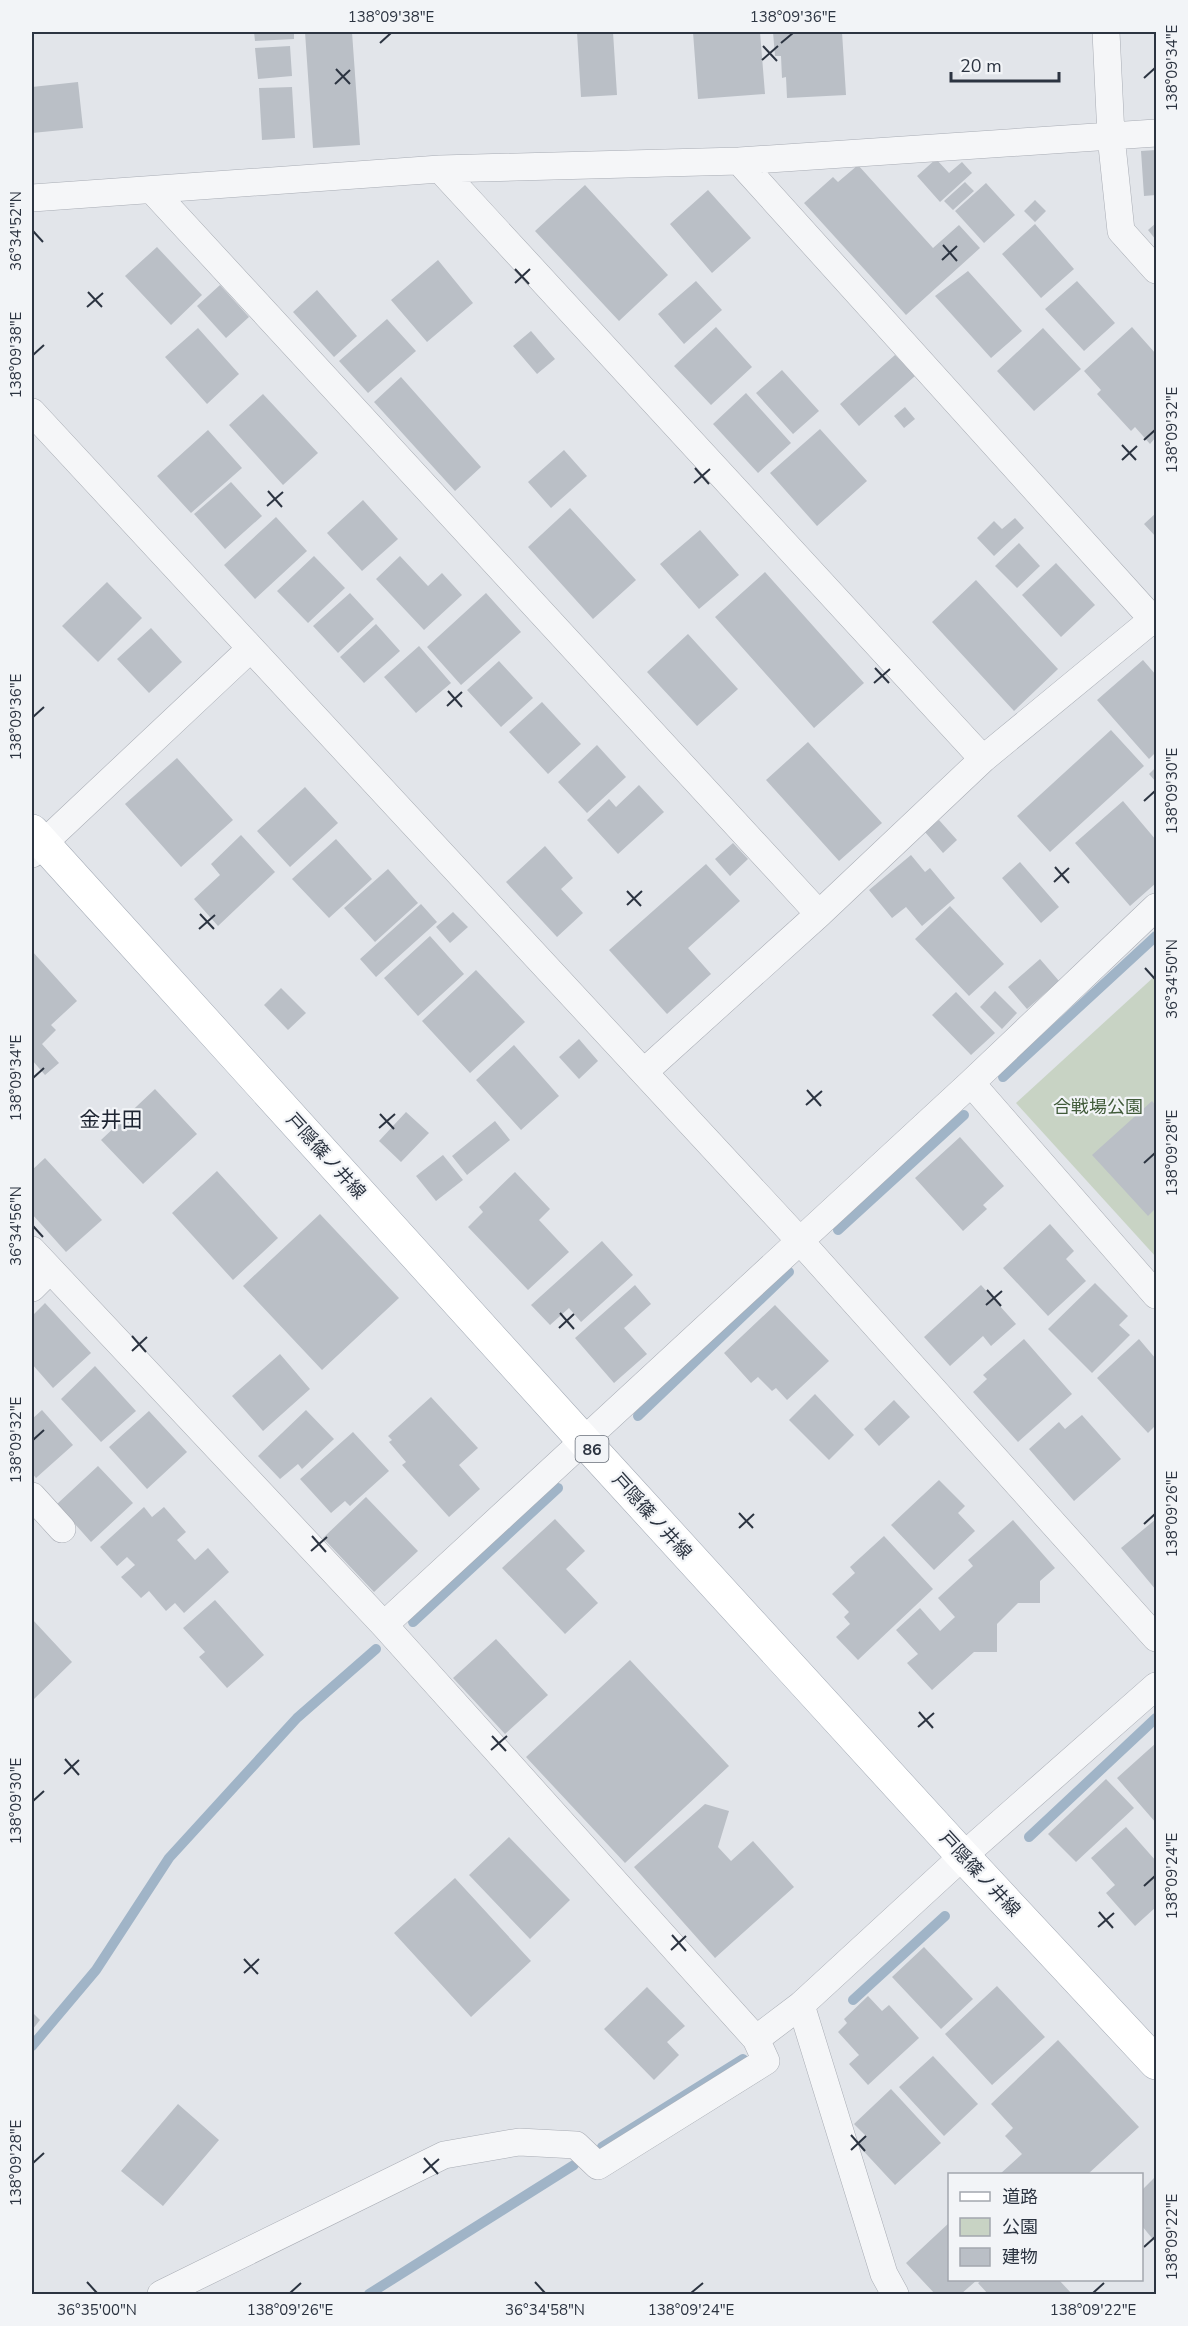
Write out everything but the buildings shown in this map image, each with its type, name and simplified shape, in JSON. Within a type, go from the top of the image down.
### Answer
[{"type":"main road","name":"戸隠篠ノ井線","points":[[35,843],[963,1856],[1156,2063]]},
{"type":"street","points":[[1106,32],[1111,135],[1121,231],[1156,270]]},
{"type":"street","points":[[32,198],[440,169],[739,161],[1156,133]]},
{"type":"street","points":[[644,1072],[819,914],[983,759],[1155,621],[739,161]]},
{"type":"street","points":[[440,169],[983,759]]},
{"type":"street","points":[[152,190],[819,914]]},
{"type":"street","points":[[32,411],[800,1241],[1156,1638]]},
{"type":"street","points":[[35,843],[250,649]]},
{"type":"street","points":[[384,1625],[971,1083],[1156,907]]},
{"type":"street","points":[[971,1083],[1156,1295]]},
{"type":"street","points":[[32,1250],[41,1279],[384,1625],[756,2039],[766,2061],[598,2166],[576,2145],[519,2142],[444,2155],[161,2295]]},
{"type":"street","points":[[32,1496],[62,1529]]},
{"type":"street","points":[[756,2039],[801,2005],[963,1856],[1156,1686]]},
{"type":"street","points":[[801,2005],[884,2274],[896,2295]]},
{"type":"green space","name":"合戦場公園","points":[[1156,975],[1156,1257],[1016,1103]]},
{"type":"waterway","points":[[1003,1077],[1156,936]]},
{"type":"waterway","points":[[838,1230],[964,1115]]},
{"type":"waterway","points":[[638,1416],[789,1272]]},
{"type":"waterway","points":[[413,1622],[558,1488]]},
{"type":"waterway","points":[[32,2046],[96,1970],[169,1858],[297,1718],[376,1649]]},
{"type":"waterway","points":[[1029,1837],[1156,1718]]},
{"type":"waterway","points":[[853,2000],[945,1916]]},
{"type":"waterway","points":[[602,2147],[743,2059]]},
{"type":"waterway","points":[[369,2294],[574,2165]]},
{"type":"district","name":"金井田","points":[[111,1120]]}]
